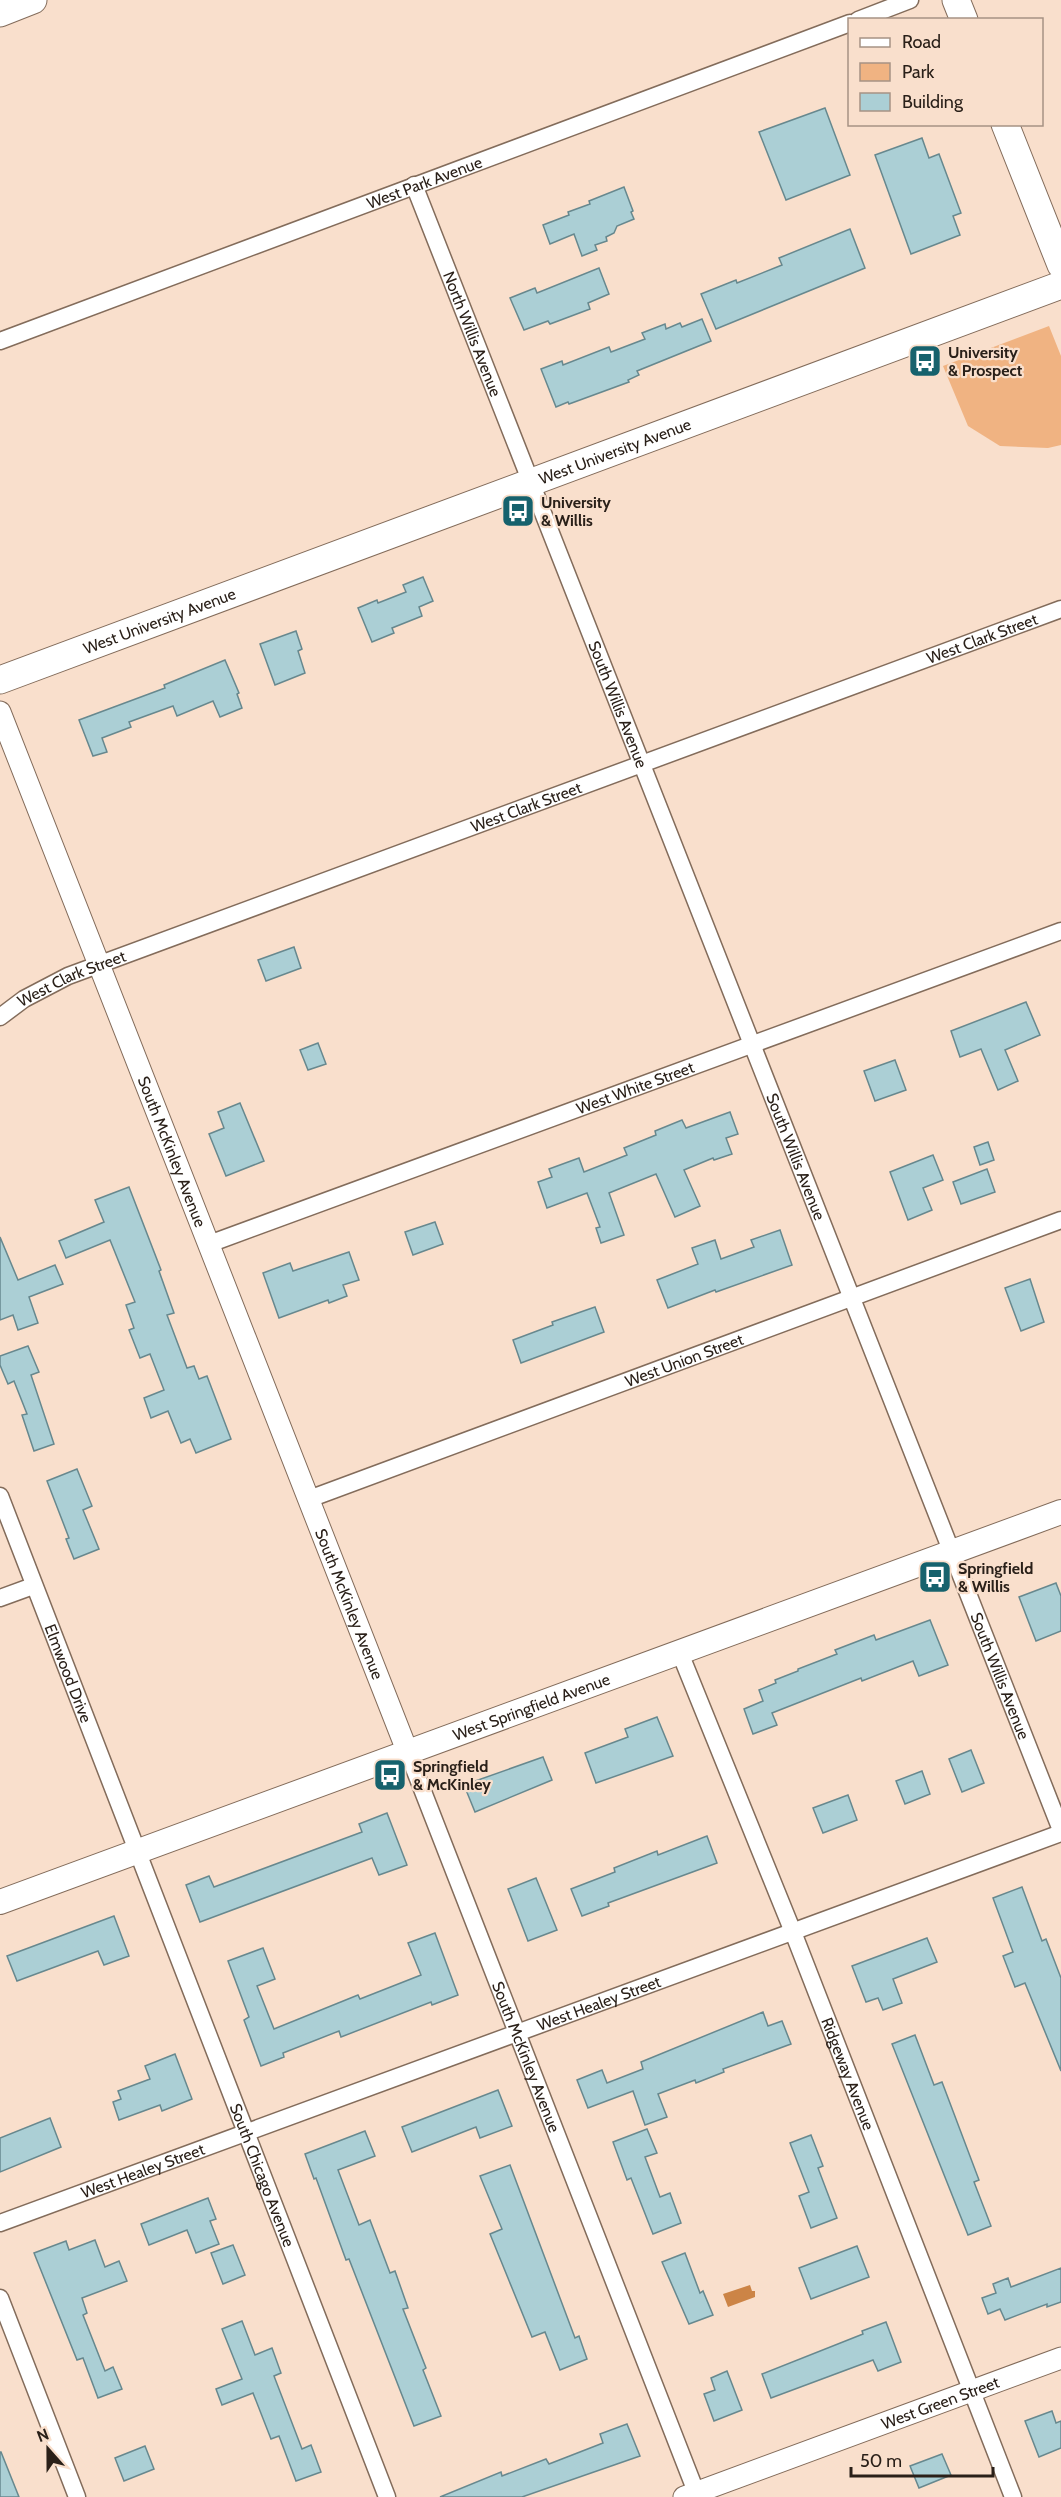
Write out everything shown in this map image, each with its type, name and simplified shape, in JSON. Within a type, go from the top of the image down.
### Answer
[{"type":"main road","points":[[0,12],[33,0]]},
{"type":"main road","points":[[956,0],[963,18]]},
{"type":"main road","points":[[1006,126],[1061,265]]},
{"type":"main road","name":"West University Avenue","points":[[0,680],[1061,285]]},
{"type":"main road","name":"West Springfield Avenue","points":[[0,1902],[1061,1512]]},
{"type":"street","points":[[863,18],[910,0]]},
{"type":"street","name":"West Park Avenue","points":[[0,340],[848,23]]},
{"type":"street","name":"North Willis Avenue","points":[[414,185],[531,483]]},
{"type":"street","name":"South Willis Avenue","points":[[531,483],[1061,1832]]},
{"type":"street","name":"West Clark Street","points":[[0,1017],[24,999],[56,982],[99,965],[1061,609]]},
{"type":"street","name":"South McKinley Avenue","points":[[0,712],[518,2033],[693,2495]]},
{"type":"street","name":"West White Street","points":[[209,1244],[1061,931]]},
{"type":"street","name":"West Union Street","points":[[309,1499],[1061,1220]]},
{"type":"street","name":"Elmwood Drive","points":[[0,1496],[33,1586],[139,1851]]},
{"type":"street","points":[[0,1598],[33,1586]]},
{"type":"street","name":"Ridgeway Avenue","points":[[680,1653],[793,1932],[1013,2497]]},
{"type":"street","name":"West Healey Street","points":[[0,2223],[1061,1832]]},
{"type":"street","name":"South Chicago Avenue","points":[[139,1851],[387,2497]]},
{"type":"street","points":[[0,2298],[77,2497]]},
{"type":"street","name":"West Green Street","points":[[693,2495],[1061,2358]]},
{"type":"green space","points":[[1049,326],[1061,356],[1061,445],[1048,448],[1000,446],[968,426],[943,366]]},
{"type":"shaded area","points":[[750,2285],[752,2291],[755,2291],[755,2297],[728,2307],[723,2294]]},
{"type":"building","points":[[825,108],[850,175],[786,200],[759,132]]},
{"type":"building","points":[[922,138],[929,158],[939,154],[961,213],[953,216],[960,235],[911,254],[875,155]]},
{"type":"building","points":[[624,187],[634,219],[617,226],[614,233],[606,237],[607,241],[595,245],[597,250],[582,256],[574,234],[550,244],[543,225],[569,215],[568,212],[590,204],[589,201]]},
{"type":"building","points":[[850,229],[865,268],[716,329],[701,294],[782,265],[779,258]]},
{"type":"building","points":[[599,268],[609,294],[588,303],[590,309],[550,324],[548,321],[524,330],[510,298],[535,288],[537,293]]},
{"type":"building","points":[[702,319],[711,341],[637,371],[639,375],[628,380],[629,382],[556,407],[541,369],[562,361],[563,365],[609,347],[611,352],[645,339],[642,333],[665,324],[666,329],[680,323],[682,327]]},
{"type":"building","points":[[423,577],[433,601],[419,607],[422,616],[392,628],[394,633],[372,642],[358,608],[406,592],[403,585]]},
{"type":"building","points":[[296,631],[302,649],[298,651],[305,673],[275,685],[260,644]]},
{"type":"building","points":[[225,660],[239,693],[237,694],[242,708],[220,717],[213,701],[177,716],[173,706],[129,722],[131,727],[102,738],[107,752],[93,756],[79,720],[165,688],[164,685]]},
{"type":"building","points":[[294,947],[301,968],[266,981],[258,960]]},
{"type":"building","points":[[1026,1002],[1040,1035],[1005,1050],[1018,1081],[998,1090],[981,1049],[960,1057],[951,1031]]},
{"type":"building","points":[[318,1043],[326,1064],[308,1070],[300,1050]]},
{"type":"building","points":[[895,1060],[906,1090],[875,1101],[864,1071]]},
{"type":"building","points":[[240,1103],[264,1161],[226,1176],[209,1134],[224,1128],[218,1112]]},
{"type":"building","points":[[730,1112],[738,1134],[726,1138],[732,1154],[714,1160],[713,1158],[684,1170],[700,1206],[675,1217],[656,1174],[609,1193],[624,1235],[601,1243],[596,1228],[600,1227],[587,1193],[547,1208],[538,1182],[552,1177],[549,1169],[579,1158],[584,1172],[627,1155],[624,1148],[656,1135],[655,1131],[682,1120],[686,1128]]},
{"type":"building","points":[[988,1142],[994,1160],[980,1165],[974,1147]]},
{"type":"building","points":[[933,1155],[943,1180],[923,1188],[932,1210],[908,1220],[890,1172]]},
{"type":"building","points":[[987,1169],[995,1192],[961,1204],[953,1182]]},
{"type":"building","points":[[129,1187],[161,1270],[159,1271],[174,1313],[167,1315],[187,1368],[194,1366],[199,1379],[207,1376],[231,1439],[196,1453],[190,1439],[181,1443],[168,1411],[151,1418],[144,1398],[164,1390],[150,1354],[140,1358],[129,1330],[134,1328],[126,1305],[135,1302],[110,1240],[66,1258],[59,1241],[104,1222],[95,1200]]},
{"type":"building","points":[[435,1222],[443,1244],[413,1255],[405,1232]]},
{"type":"building","points":[[780,1230],[792,1265],[668,1308],[657,1280],[698,1264],[692,1248],[715,1240],[721,1259],[754,1247],[751,1240]]},
{"type":"building","points":[[0,1237],[18,1280],[55,1265],[63,1284],[29,1297],[38,1323],[18,1330],[13,1315],[0,1320]]},
{"type":"building","points":[[349,1252],[359,1280],[343,1285],[347,1296],[329,1303],[328,1300],[279,1318],[263,1273],[290,1263],[293,1271]]},
{"type":"building","points":[[1030,1279],[1044,1322],[1021,1331],[1005,1288]]},
{"type":"building","points":[[595,1307],[604,1332],[521,1363],[513,1340],[553,1325],[552,1322]]},
{"type":"building","points":[[28,1346],[39,1372],[31,1375],[54,1444],[34,1451],[22,1415],[27,1414],[14,1381],[8,1384],[0,1365],[0,1356]]},
{"type":"building","points":[[77,1469],[92,1506],[83,1510],[99,1549],[74,1559],[66,1539],[69,1538],[47,1481]]},
{"type":"building","points":[[1056,1583],[1061,1596],[1061,1631],[1036,1641],[1019,1597]]},
{"type":"building","points":[[930,1620],[948,1665],[919,1676],[913,1661],[862,1681],[861,1678],[772,1713],[777,1725],[753,1734],[744,1709],[763,1701],[759,1690],[776,1683],[775,1680],[798,1671],[798,1669],[837,1654],[835,1650],[874,1635],[876,1640]]},
{"type":"building","points":[[657,1717],[673,1756],[596,1783],[585,1753],[628,1737],[625,1729]]},
{"type":"building","points":[[971,1750],[984,1783],[962,1792],[949,1759]]},
{"type":"building","points":[[543,1757],[552,1780],[475,1812],[464,1785]]},
{"type":"building","points":[[922,1771],[930,1794],[905,1804],[896,1781]]},
{"type":"building","points":[[848,1795],[857,1820],[823,1833],[813,1808]]},
{"type":"building","points":[[387,1813],[407,1865],[379,1875],[372,1858],[200,1922],[186,1885],[209,1876],[214,1887],[362,1832],[359,1824]]},
{"type":"building","points":[[707,1836],[717,1863],[608,1903],[609,1906],[582,1916],[571,1889],[615,1872],[614,1868],[657,1851],[658,1855]]},
{"type":"building","points":[[536,1878],[557,1930],[528,1941],[508,1889]]},
{"type":"building","points":[[1022,1887],[1042,1941],[1046,1939],[1061,1978],[1061,2071],[1025,1983],[1015,1987],[1003,1956],[1013,1952],[993,1898]]},
{"type":"building","points":[[114,1916],[129,1956],[104,1965],[98,1951],[17,1981],[7,1956]]},
{"type":"building","points":[[435,1933],[458,1995],[432,2005],[431,2002],[341,2037],[339,2031],[283,2053],[284,2057],[261,2066],[244,2020],[249,2017],[228,1961],[263,1948],[275,1979],[257,1986],[274,2029],[358,1995],[360,1999],[421,1975],[408,1943]]},
{"type":"building","points":[[927,1938],[937,1962],[893,1979],[902,2003],[883,2010],[878,1998],[866,2002],[852,1966]]},
{"type":"building","points":[[763,2012],[768,2026],[782,2021],[791,2044],[723,2069],[724,2072],[696,2083],[695,2080],[658,2094],[667,2117],[645,2125],[633,2091],[588,2108],[577,2080],[602,2070],[607,2083],[643,2069],[641,2062]]},
{"type":"building","points":[[915,2035],[934,2085],[942,2082],[979,2180],[974,2182],[991,2226],[968,2235],[892,2044]]},
{"type":"building","points":[[175,2054],[192,2099],[162,2111],[160,2105],[119,2120],[113,2102],[121,2099],[118,2091],[150,2079],[145,2066]]},
{"type":"building","points":[[498,2090],[512,2126],[480,2138],[476,2127],[412,2152],[402,2127]]},
{"type":"building","points":[[50,2118],[61,2147],[0,2172],[0,2138]]},
{"type":"building","points":[[647,2129],[657,2153],[645,2157],[660,2197],[670,2193],[681,2223],[653,2234],[631,2178],[627,2180],[613,2142]]},
{"type":"building","points":[[365,2131],[375,2156],[338,2170],[359,2225],[370,2220],[390,2273],[395,2271],[408,2308],[403,2309],[426,2368],[423,2370],[441,2416],[414,2426],[305,2154]]},
{"type":"building","points":[[811,2135],[823,2166],[818,2168],[837,2218],[811,2228],[799,2196],[809,2192],[790,2143]]},
{"type":"building","points":[[510,2165],[575,2338],[579,2336],[587,2359],[560,2370],[545,2332],[532,2337],[490,2234],[502,2229],[480,2176]]},
{"type":"building","points":[[208,2198],[216,2219],[210,2221],[219,2244],[196,2253],[187,2230],[149,2245],[141,2224]]},
{"type":"building","points":[[95,2240],[105,2267],[119,2261],[127,2281],[82,2298],[87,2313],[83,2315],[105,2371],[113,2367],[122,2389],[98,2398],[83,2358],[77,2360],[34,2253],[66,2241],[69,2250]]},
{"type":"building","points":[[233,2245],[245,2275],[223,2284],[211,2253]]},
{"type":"building","points":[[857,2246],[869,2277],[811,2299],[799,2268]]},
{"type":"building","points":[[685,2253],[700,2293],[703,2291],[713,2315],[689,2324],[662,2262]]},
{"type":"building","points":[[1061,2268],[1061,2302],[1047,2307],[1047,2304],[1005,2320],[1000,2309],[988,2314],[982,2298],[996,2293],[993,2284],[1008,2278],[1011,2287]]},
{"type":"building","points":[[242,2321],[255,2355],[272,2348],[281,2373],[274,2376],[302,2449],[311,2445],[321,2472],[296,2481],[279,2436],[271,2439],[253,2393],[222,2405],[216,2389],[242,2379],[222,2329]]},
{"type":"building","points":[[886,2322],[901,2362],[878,2371],[873,2360],[771,2398],[762,2374],[863,2334],[862,2331]]},
{"type":"building","points":[[727,2371],[742,2410],[714,2421],[704,2394],[715,2390],[711,2378]]},
{"type":"building","points":[[1052,2411],[1056,2423],[1061,2421],[1061,2448],[1039,2457],[1025,2421]]},
{"type":"building","points":[[627,2424],[640,2456],[522,2497],[440,2497],[501,2472],[502,2476],[546,2459],[549,2464],[603,2443],[600,2434]]},
{"type":"building","points":[[145,2446],[154,2469],[124,2481],[115,2458]]},
{"type":"building","points":[[1,2452],[19,2497],[0,2497]]},
{"type":"building","points":[[942,2454],[951,2475],[919,2488],[910,2466]]},
{"type":"place","name":"University & Prospect","points":[[925,361]]},
{"type":"place","name":"University & Willis","points":[[518,511]]},
{"type":"place","name":"Springfield & Willis","points":[[935,1577]]},
{"type":"place","name":"Springfield & McKinley","points":[[390,1775]]}]
